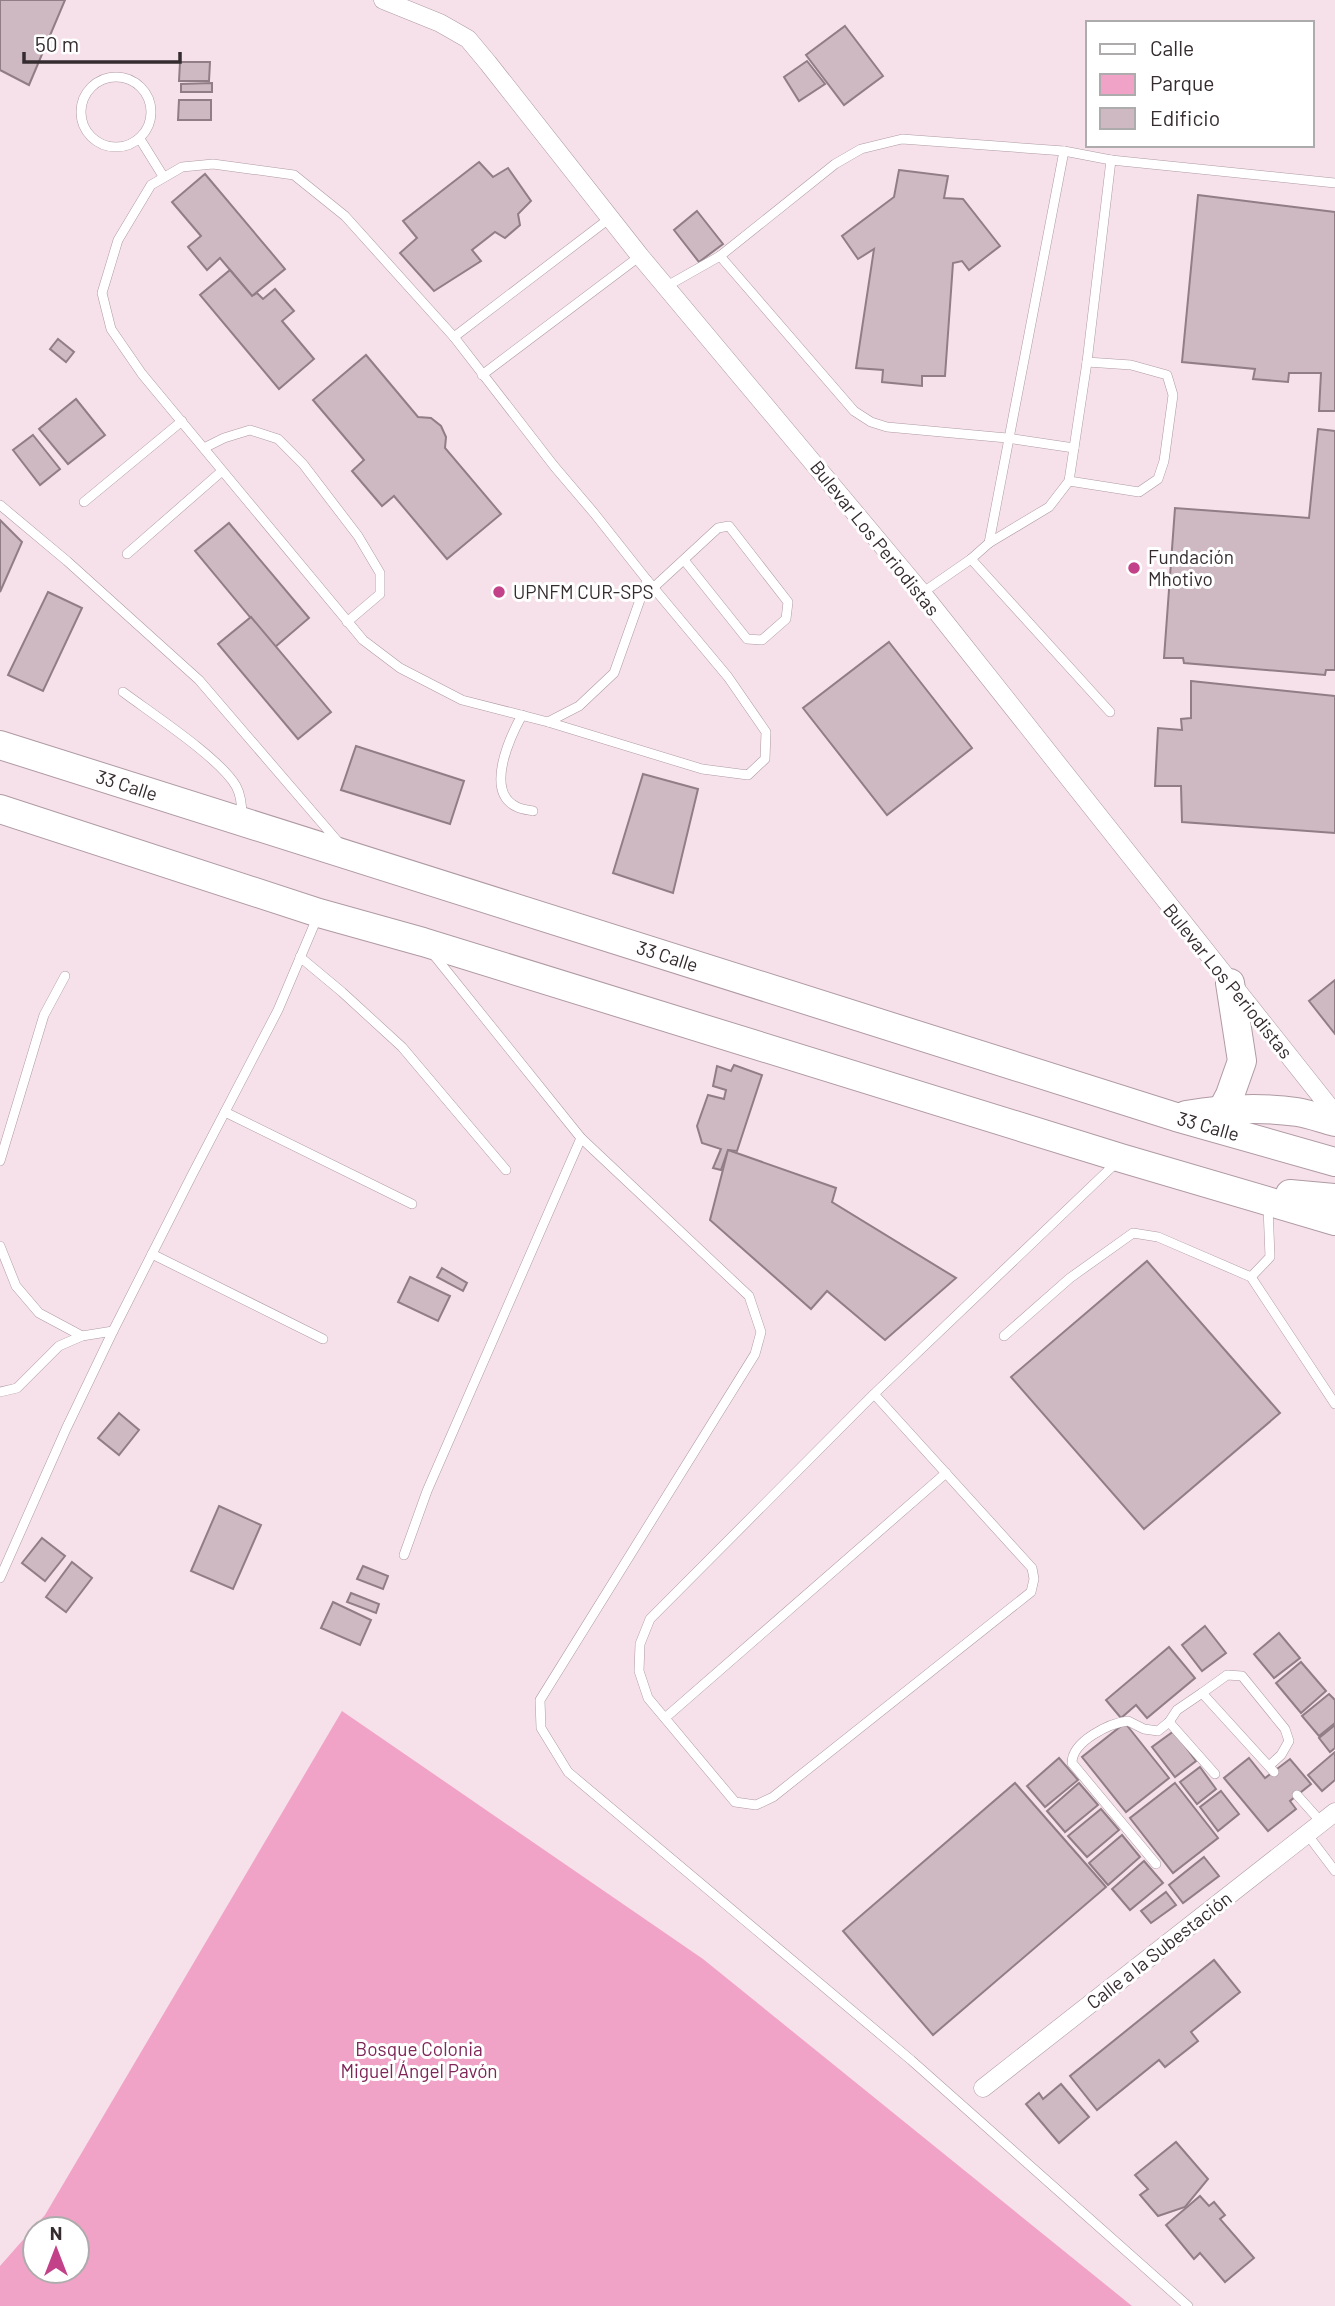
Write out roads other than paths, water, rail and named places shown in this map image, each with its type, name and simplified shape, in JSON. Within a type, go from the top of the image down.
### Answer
[{"type":"main road","name":"33 Calle","points":[[0,745],[1176,1117],[1335,1162]]},
{"type":"main road","points":[[0,809],[319,913],[423,942],[1121,1158],[1268,1195],[1335,1221]]},
{"type":"main road","points":[[1222,1110],[1242,1061],[1230,983]]},
{"type":"main road","points":[[1176,1117],[1222,1110],[1298,1112],[1335,1122]]},
{"type":"main road","points":[[1268,1195],[1335,1198]]},
{"type":"street","name":"Bulevar Los Periodistas","points":[[383,0],[440,23],[468,39],[640,256],[922,593],[1335,1114]]},
{"type":"street","name":"Calle a la Subestación","points":[[984,2088],[1328,1817]]},
{"type":"lane","points":[[112,76],[133,80],[148,94],[152,120],[140,139],[127,147],[103,146],[90,138],[81,124],[80,104],[89,88],[112,76]]},
{"type":"lane","points":[[140,139],[163,176]]},
{"type":"lane","points":[[667,286],[720,256],[835,164],[861,149],[902,139],[1064,151],[1111,160],[1335,183]]},
{"type":"lane","points":[[989,543],[1064,151]]},
{"type":"lane","points":[[922,593],[989,543],[1049,508],[1069,481],[1087,362],[1111,160]]},
{"type":"lane","points":[[214,164],[294,175],[345,216],[454,337],[650,584],[728,677],[766,732],[765,759],[748,775],[702,769],[548,722],[462,700],[400,668],[363,640],[347,622],[142,374],[111,329],[102,293],[118,240],[151,185],[182,167],[214,164]]},
{"type":"lane","points":[[454,337],[610,218]]},
{"type":"lane","points":[[482,375],[640,256]]},
{"type":"lane","points":[[720,256],[854,411],[871,422],[887,427],[1007,438],[1074,448]]},
{"type":"lane","points":[[1069,481],[1139,492],[1158,479],[1169,438],[1173,395],[1167,375],[1131,365],[1087,362]]},
{"type":"lane","points":[[84,502],[181,421]]},
{"type":"lane","points":[[205,448],[224,438],[250,430],[278,439],[303,464],[358,536],[380,573],[380,594],[347,622]]},
{"type":"lane","points":[[127,554],[222,471]]},
{"type":"lane","points":[[0,505],[67,561],[199,680],[353,858]]},
{"type":"lane","points":[[548,722],[579,706],[614,673],[650,584],[684,560],[718,528],[729,526],[788,602],[786,619],[762,640],[747,639],[684,560]]},
{"type":"lane","points":[[971,559],[1110,712]]},
{"type":"lane","points":[[123,692],[212,759],[236,786],[242,805],[242,823]]},
{"type":"lane","points":[[522,715],[500,770],[502,793],[515,807],[533,811]]},
{"type":"lane","points":[[0,1578],[113,1331],[278,1010],[319,913]]},
{"type":"lane","points":[[423,942],[581,1138],[749,1296],[761,1332],[755,1354],[540,1700],[541,1728],[568,1772],[911,2060],[1188,2306]]},
{"type":"lane","points":[[300,957],[402,1047],[506,1170]]},
{"type":"lane","points":[[0,1161],[44,1015],[65,976]]},
{"type":"lane","points":[[225,1112],[412,1204]]},
{"type":"lane","points":[[404,1555],[427,1491],[581,1138]]},
{"type":"lane","points":[[874,1394],[1032,1568],[1034,1578],[1031,1592],[773,1797],[756,1805],[735,1802],[648,1698],[639,1671],[640,1644],[650,1619],[874,1394],[1121,1158]]},
{"type":"lane","points":[[1251,1277],[1270,1257],[1268,1195]]},
{"type":"lane","points":[[1004,1336],[1070,1278],[1133,1233],[1158,1237],[1251,1277],[1335,1404]]},
{"type":"lane","points":[[0,1246],[16,1286],[39,1314],[82,1336]]},
{"type":"lane","points":[[152,1254],[323,1339]]},
{"type":"lane","points":[[0,1392],[17,1388],[59,1346],[82,1336],[113,1331]]},
{"type":"lane","points":[[665,1718],[946,1474]]},
{"type":"lane","points":[[1156,1864],[1072,1763],[1072,1758],[1089,1738],[1118,1722],[1128,1721],[1144,1729],[1158,1731],[1169,1722],[1177,1710],[1227,1675],[1242,1676],[1285,1729],[1289,1741],[1271,1769],[1202,1693]]},
{"type":"lane","points":[[1169,1722],[1215,1774]]},
{"type":"lane","points":[[1297,1795],[1328,1817]]},
{"type":"lane","points":[[1307,1834],[1335,1871]]},
{"type":"place","name":"Fundación Mhotivo","points":[[1134,568]]},
{"type":"place","name":"UPNFM CUR-SPS","points":[[499,592]]},
{"type":"park label","name":"Bosque Colonia Miguel Ángel Pavón","points":[[419,2060]]}]
